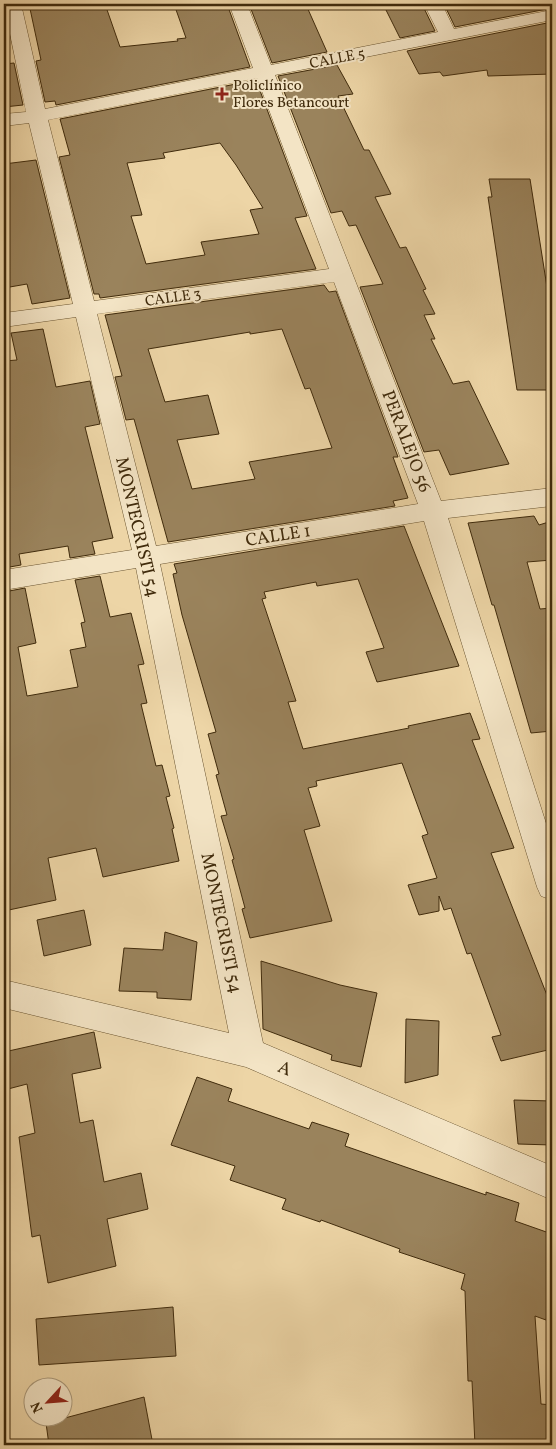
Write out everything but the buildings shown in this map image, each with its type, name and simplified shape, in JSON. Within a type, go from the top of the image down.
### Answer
[{"type":"street","name":"MONTECRISTI 54","points":[[12,4],[37,116],[146,556],[250,1053]]},
{"type":"street","name":"PERALEJO 56","points":[[238,4],[433,511],[552,887]]},
{"type":"street","points":[[433,4],[449,36]]},
{"type":"street","name":"CALLE 5","points":[[4,120],[37,116],[552,15]]},
{"type":"street","name":"CALLE 3","points":[[4,320],[343,274]]},
{"type":"street","name":"CALLE 1","points":[[4,580],[433,511],[552,497]]},
{"type":"street","name":"A","points":[[4,994],[250,1053],[552,1183]]},
{"type":"place","name":"Policlínico Flores Betancourt","points":[[222,94]]}]
